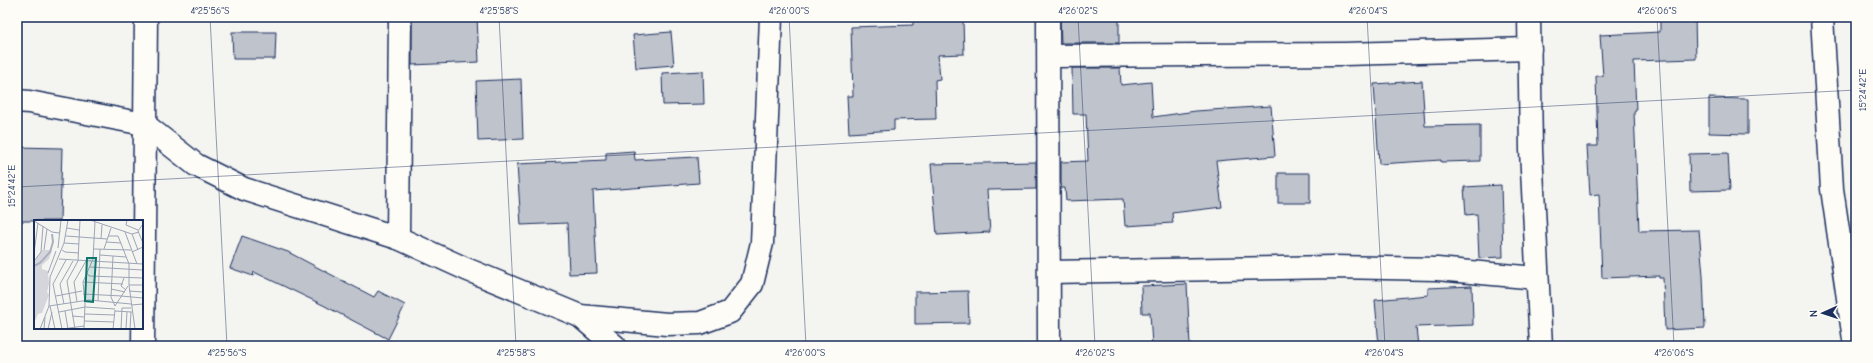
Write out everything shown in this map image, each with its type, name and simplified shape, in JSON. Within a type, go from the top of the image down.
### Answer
[{"type":"street","points":[[143,346],[146,17]]},
{"type":"street","points":[[398,238],[400,17]]},
{"type":"street","points":[[17,101],[144,124],[196,165],[244,189],[398,238],[466,269],[580,316],[668,324],[700,323],[730,312],[752,284],[762,243],[771,17]]},
{"type":"street","points":[[1048,17],[1050,272],[1049,346]]},
{"type":"street","points":[[1530,17],[1531,150],[1536,278],[1541,346]]},
{"type":"street","points":[[1822,17],[1832,189],[1856,346]]},
{"type":"street","points":[[1049,56],[1352,53],[1530,49]]},
{"type":"street","points":[[1050,272],[1334,267],[1436,269],[1536,278]]},
{"type":"street","points":[[580,316],[615,346]]},
{"type":"building","points":[[412,17],[477,17],[479,62],[412,65]]},
{"type":"building","points":[[913,17],[948,17],[948,20],[963,20],[964,54],[938,55],[940,79],[935,80],[936,119],[894,120],[894,130],[849,133],[847,96],[853,96],[851,27],[913,25]]},
{"type":"building","points":[[1060,17],[1119,17],[1119,43],[1061,43]]},
{"type":"building","points":[[1660,17],[1695,17],[1696,59],[1634,61],[1636,111],[1634,112],[1639,231],[1699,230],[1703,275],[1705,328],[1665,330],[1663,278],[1659,278],[1659,276],[1602,278],[1599,194],[1590,195],[1587,146],[1598,146],[1596,76],[1603,76],[1600,35],[1660,32]]},
{"type":"building","points":[[232,32],[276,32],[275,59],[233,59]]},
{"type":"building","points":[[671,32],[674,65],[636,68],[633,35]]},
{"type":"building","points":[[1072,68],[1120,68],[1121,85],[1151,82],[1153,117],[1196,111],[1271,106],[1275,156],[1216,161],[1222,207],[1172,213],[1173,223],[1125,226],[1123,199],[1066,201],[1065,188],[1061,188],[1061,162],[1088,161],[1086,114],[1073,114]]},
{"type":"building","points":[[703,71],[704,104],[663,105],[662,73]]},
{"type":"building","points":[[521,79],[523,139],[478,141],[476,81]]},
{"type":"building","points":[[1422,81],[1425,126],[1480,125],[1480,161],[1441,162],[1441,160],[1379,164],[1374,84]]},
{"type":"building","points":[[1709,98],[1748,99],[1748,134],[1709,133]]},
{"type":"building","points":[[17,147],[62,148],[60,220],[17,221]]},
{"type":"building","points":[[634,151],[635,160],[697,157],[699,183],[593,191],[597,273],[569,274],[567,223],[521,225],[517,164],[606,160],[606,153]]},
{"type":"building","points":[[1728,153],[1730,190],[1690,191],[1689,154]]},
{"type":"building","points":[[1036,162],[1036,189],[987,190],[990,232],[937,235],[931,164]]},
{"type":"building","points":[[1278,173],[1310,173],[1310,203],[1278,203]]},
{"type":"building","points":[[1501,185],[1503,257],[1479,258],[1477,214],[1466,215],[1464,187]]},
{"type":"building","points":[[242,236],[288,252],[374,297],[378,291],[405,305],[388,339],[323,305],[254,272],[253,276],[230,268]]},
{"type":"building","points":[[1187,284],[1190,346],[1152,346],[1150,313],[1142,313],[1141,286]]},
{"type":"building","points":[[1472,286],[1473,325],[1416,327],[1418,346],[1379,346],[1375,300],[1428,295],[1428,288]]},
{"type":"building","points":[[968,291],[969,323],[915,324],[915,292]]}]
